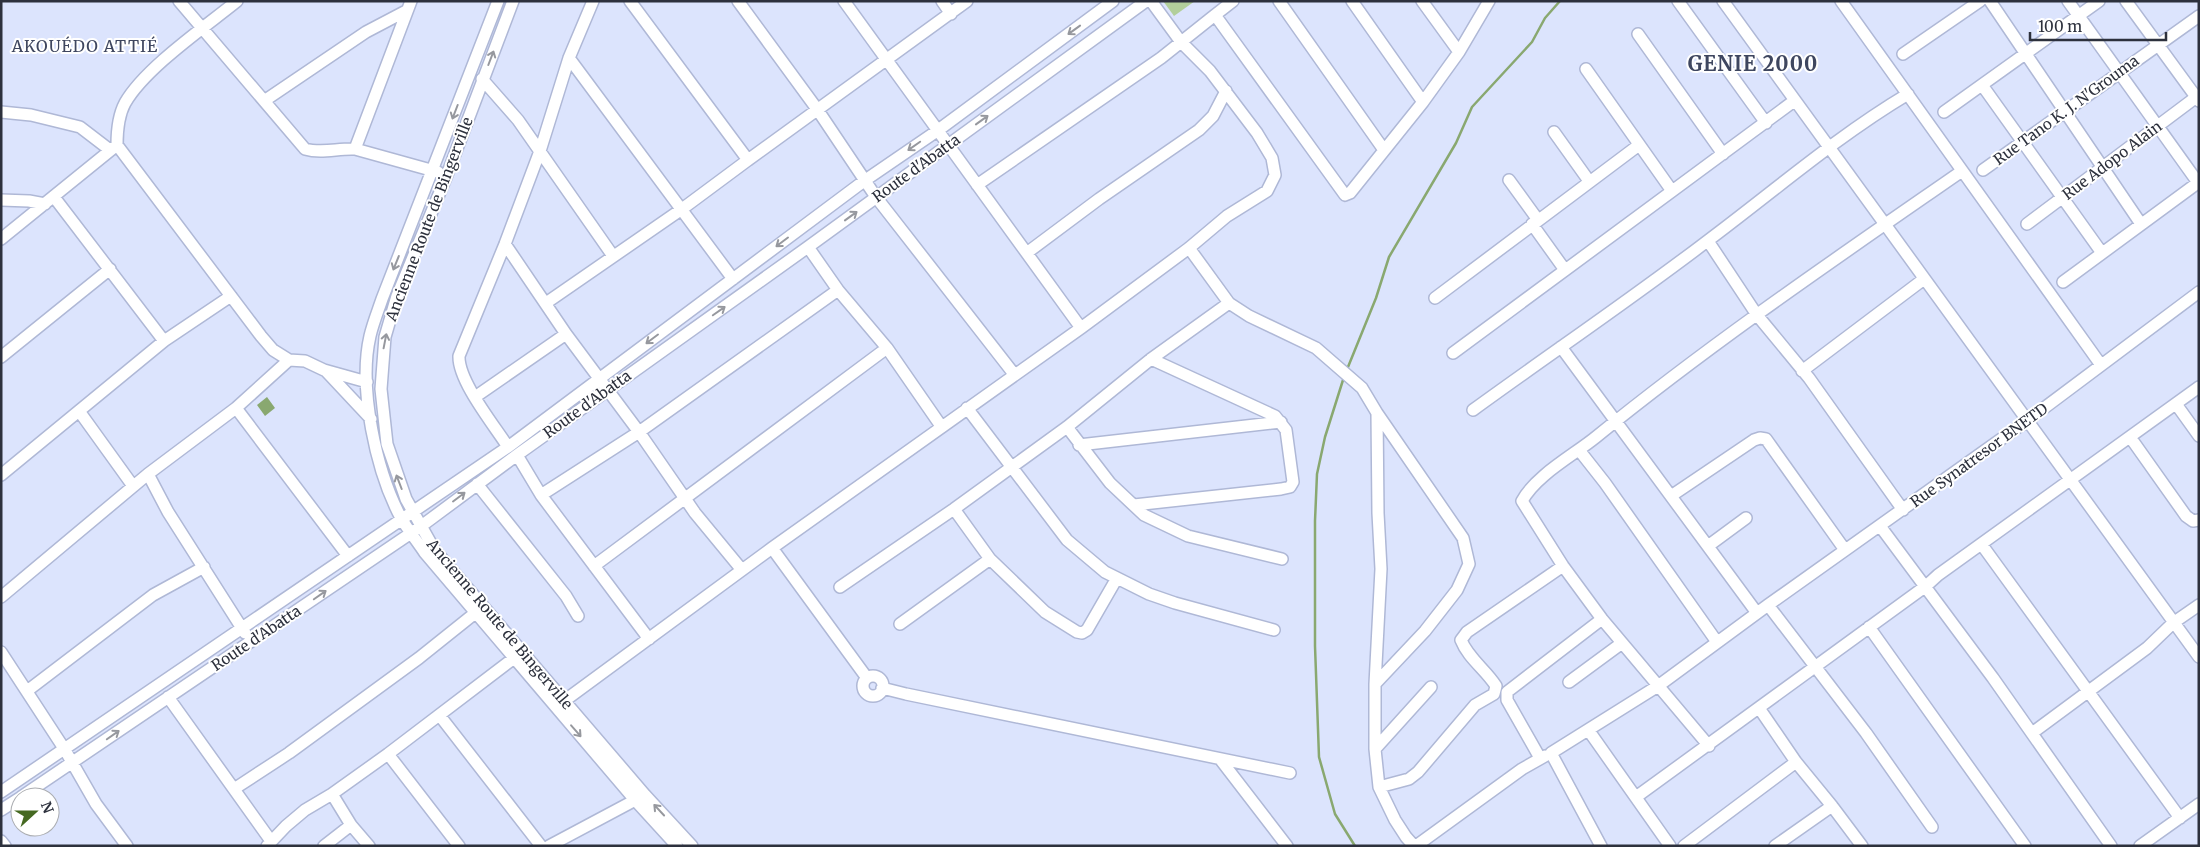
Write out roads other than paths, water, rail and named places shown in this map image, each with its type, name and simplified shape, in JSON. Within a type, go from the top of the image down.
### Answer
[{"type":"street","points":[[180,1],[305,149],[320,152],[341,148],[355,149],[447,175]]},
{"type":"street","points":[[1,238],[114,148],[119,120],[124,105],[131,95],[159,64],[237,1]]},
{"type":"street","name":"Ancienne Route de Bingerville","points":[[498,1],[382,299],[370,337],[367,382],[376,448],[387,484],[401,518],[415,530],[517,656],[640,798],[692,846]]},
{"type":"street","name":"Ancienne Route de Bingerville","points":[[415,530],[412,511],[398,479],[387,444],[382,410],[381,364],[384,338],[397,296],[447,175],[513,1]]},
{"type":"street","points":[[593,1],[569,58],[540,151],[505,244],[459,356],[460,368],[475,398],[542,495],[649,639]]},
{"type":"street","points":[[630,1],[748,160]]},
{"type":"street","points":[[738,1],[817,110],[864,181],[1014,374]]},
{"type":"street","points":[[844,1],[936,131],[1028,252],[1081,328]]},
{"type":"street","points":[[942,1],[951,14]]},
{"type":"street","points":[[546,303],[682,209],[967,1]]},
{"type":"street","name":"Route d'Abatta","points":[[36,787],[415,530],[477,484],[512,451],[599,379],[864,181],[936,131],[1113,1]]},
{"type":"street","name":"Route d'Abatta","points":[[1,792],[65,750],[401,518],[512,451],[607,390],[808,247],[1146,1]]},
{"type":"street","points":[[564,701],[772,548],[1081,328],[1189,248],[1227,216],[1267,191],[1275,175],[1272,158],[1257,133],[1210,71],[1181,42],[1151,1]]},
{"type":"street","points":[[977,186],[1181,42],[1233,1]]},
{"type":"street","points":[[1279,1],[1384,150]]},
{"type":"street","points":[[1352,1],[1423,102]]},
{"type":"street","points":[[1422,1],[1459,52]]},
{"type":"street","points":[[1215,15],[1345,195],[1350,193],[1423,102],[1459,52],[1489,1]]},
{"type":"street","points":[[1678,1],[1766,122]]},
{"type":"street","points":[[1723,1],[2199,657]]},
{"type":"street","points":[[1841,1],[2101,365]]},
{"type":"street","points":[[1903,54],[1980,1]]},
{"type":"street","points":[[1990,1],[2141,224]]},
{"type":"street","points":[[2063,282],[2199,183],[2068,1]]},
{"type":"street","points":[[1944,112],[2099,1]]},
{"type":"street","points":[[2126,1],[2198,98]]},
{"type":"street","points":[[264,101],[366,32],[409,6]]},
{"type":"street","points":[[355,149],[409,6]]},
{"type":"street","name":"Rue Tano K. J. N'Grouma","points":[[1983,170],[2199,16]]},
{"type":"street","points":[[1638,34],[1723,154]]},
{"type":"street","points":[[569,58],[733,279]]},
{"type":"street","points":[[1586,69],[1672,191]]},
{"type":"street","points":[[482,79],[518,120],[613,256]]},
{"type":"street","points":[[1982,85],[2102,253]]},
{"type":"street","points":[[1028,252],[1099,199],[1200,130],[1213,116],[1226,91]]},
{"type":"street","points":[[1473,410],[1708,241],[1828,148],[1875,114],[1908,94]]},
{"type":"street","name":"Rue Adopo Alain","points":[[2026,224],[2158,125],[2198,98]]},
{"type":"street","points":[[1453,353],[1794,101]]},
{"type":"street","points":[[1,112],[31,115],[80,127],[114,148],[273,350],[289,360],[306,361],[324,370],[367,382]]},
{"type":"street","points":[[1554,132],[1590,181]]},
{"type":"street","points":[[1435,298],[1639,145]]},
{"type":"street","points":[[1709,746],[1602,619],[1563,566],[1522,501],[1526,493],[1541,479],[1616,420],[1757,315],[1962,171]]},
{"type":"street","points":[[1510,180],[1565,270]]},
{"type":"street","points":[[1,200],[49,201],[110,270],[164,341]]},
{"type":"street","points":[[1708,241],[1757,315],[1802,370],[1903,510]]},
{"type":"street","points":[[505,244],[566,334],[639,432],[684,497],[742,570]]},
{"type":"street","points":[[808,247],[838,290],[887,348],[942,426]]},
{"type":"street","points":[[1189,248],[1229,303],[1249,316],[1316,348],[1362,388],[1377,413],[1463,538],[1469,564],[1457,590],[1424,631],[1375,684]]},
{"type":"street","points":[[1,357],[110,270]]},
{"type":"street","points":[[1802,370],[1924,279]]},
{"type":"street","points":[[542,495],[639,432],[838,290]]},
{"type":"street","name":"Rue Synatresor BNETD","points":[[1415,846],[1522,769],[1589,731],[1658,686],[1768,605],[2028,420],[2199,292]]},
{"type":"street","points":[[1,476],[164,341],[231,296]]},
{"type":"street","points":[[840,587],[954,509],[1067,427],[1151,360],[1229,303]]},
{"type":"street","points":[[475,398],[566,334]]},
{"type":"street","points":[[1561,346],[1757,613]]},
{"type":"street","points":[[594,566],[684,497],[887,348]]},
{"type":"street","points":[[1,597],[133,486],[236,408],[289,360]]},
{"type":"street","points":[[1134,506],[1290,487],[1294,482],[1286,430],[1281,422],[1268,412],[1151,360]]},
{"type":"street","points":[[324,370],[371,419]]},
{"type":"street","points":[[1636,797],[1709,746],[1815,665],[2199,387]]},
{"type":"street","points":[[2176,404],[2199,436]]},
{"type":"street","points":[[236,408],[348,556]]},
{"type":"street","points":[[967,408],[1067,540],[1105,572],[1149,594],[1175,603],[1274,630]]},
{"type":"street","points":[[80,411],[133,486]]},
{"type":"street","points":[[1377,413],[1378,513],[1381,568],[1375,684],[1376,749],[1379,787],[1395,820],[1415,846]]},
{"type":"street","points":[[1079,445],[1281,422]]},
{"type":"street","points":[[1067,427],[1110,483],[1144,515],[1188,536],[1282,559]]},
{"type":"street","points":[[2130,437],[2186,516],[2193,521],[2199,520]]},
{"type":"street","points":[[1670,496],[1754,440],[1766,439],[1845,550]]},
{"type":"street","points":[[1579,450],[1605,483],[1717,642]]},
{"type":"street","points":[[148,474],[168,512],[252,642]]},
{"type":"street","points":[[477,484],[566,596],[578,616]]},
{"type":"street","points":[[954,509],[990,559],[1046,612],[1077,632],[1086,630],[1117,578]]},
{"type":"street","points":[[1708,546],[1746,518]]},
{"type":"street","points":[[1880,526],[1926,586],[2111,846]]},
{"type":"street","points":[[1982,545],[2180,818]]},
{"type":"street","points":[[772,548],[867,678]]},
{"type":"street","points":[[900,624],[990,559]]},
{"type":"street","points":[[1379,787],[1409,779],[1418,772],[1475,706],[1494,694],[1496,686],[1464,649],[1461,640],[1467,632],[1563,566]]},
{"type":"street","points":[[27,691],[153,595],[204,567]]},
{"type":"street","points":[[1768,605],[1815,665],[1932,827]]},
{"type":"street","points":[[2032,733],[2146,648],[2174,622],[2199,605]]},
{"type":"street","points":[[234,789],[289,753],[419,658],[479,610]]},
{"type":"street","points":[[1601,846],[1546,756],[1507,700],[1508,692],[1602,619]]},
{"type":"street","points":[[1869,627],[2025,846]]},
{"type":"street","points":[[1569,682],[1622,643]]},
{"type":"street","points":[[1,652],[65,750],[96,804],[127,846]]},
{"type":"street","points":[[168,697],[234,789],[269,843],[305,810],[332,794],[388,754],[517,656]]},
{"type":"street","name":"Ancienne Route de Bingerville","points":[[517,656],[564,701],[677,846]]},
{"type":"street","points":[[873,676],[879,679],[882,688],[877,695],[867,694],[863,686],[867,678],[873,676]]},
{"type":"street","points":[[1376,749],[1431,687]]},
{"type":"street","points":[[882,688],[1290,773]]},
{"type":"street","points":[[1759,708],[1796,762],[1862,846]]},
{"type":"street","points":[[440,716],[541,846]]},
{"type":"street","points":[[1589,731],[1670,846]]},
{"type":"street","points":[[388,754],[459,846]]},
{"type":"street","points":[[1220,759],[1287,846]]},
{"type":"street","points":[[1684,846],[1796,762]]},
{"type":"street","points":[[332,794],[351,826],[369,846]]},
{"type":"street","points":[[549,846],[640,798]]},
{"type":"street","points":[[2140,846],[2199,804]]},
{"type":"street","points":[[1775,846],[1832,806]]},
{"type":"street","points":[[324,846],[351,826]]},
{"type":"street","points":[[1,841],[5,846]]},
{"type":"waterway","points":[[1348,367],[1376,298],[1389,257],[1456,143],[1472,107],[1532,42],[1545,18],[1560,1]]},
{"type":"waterway","points":[[1343,380],[1325,437],[1317,474],[1315,646],[1319,757],[1335,814],[1355,846]]},
{"type":"district","name":"AKOUÉDO ATTIÉ","points":[[85,46]]},
{"type":"district","name":"GENIE 2000","points":[[1753,63]]}]
